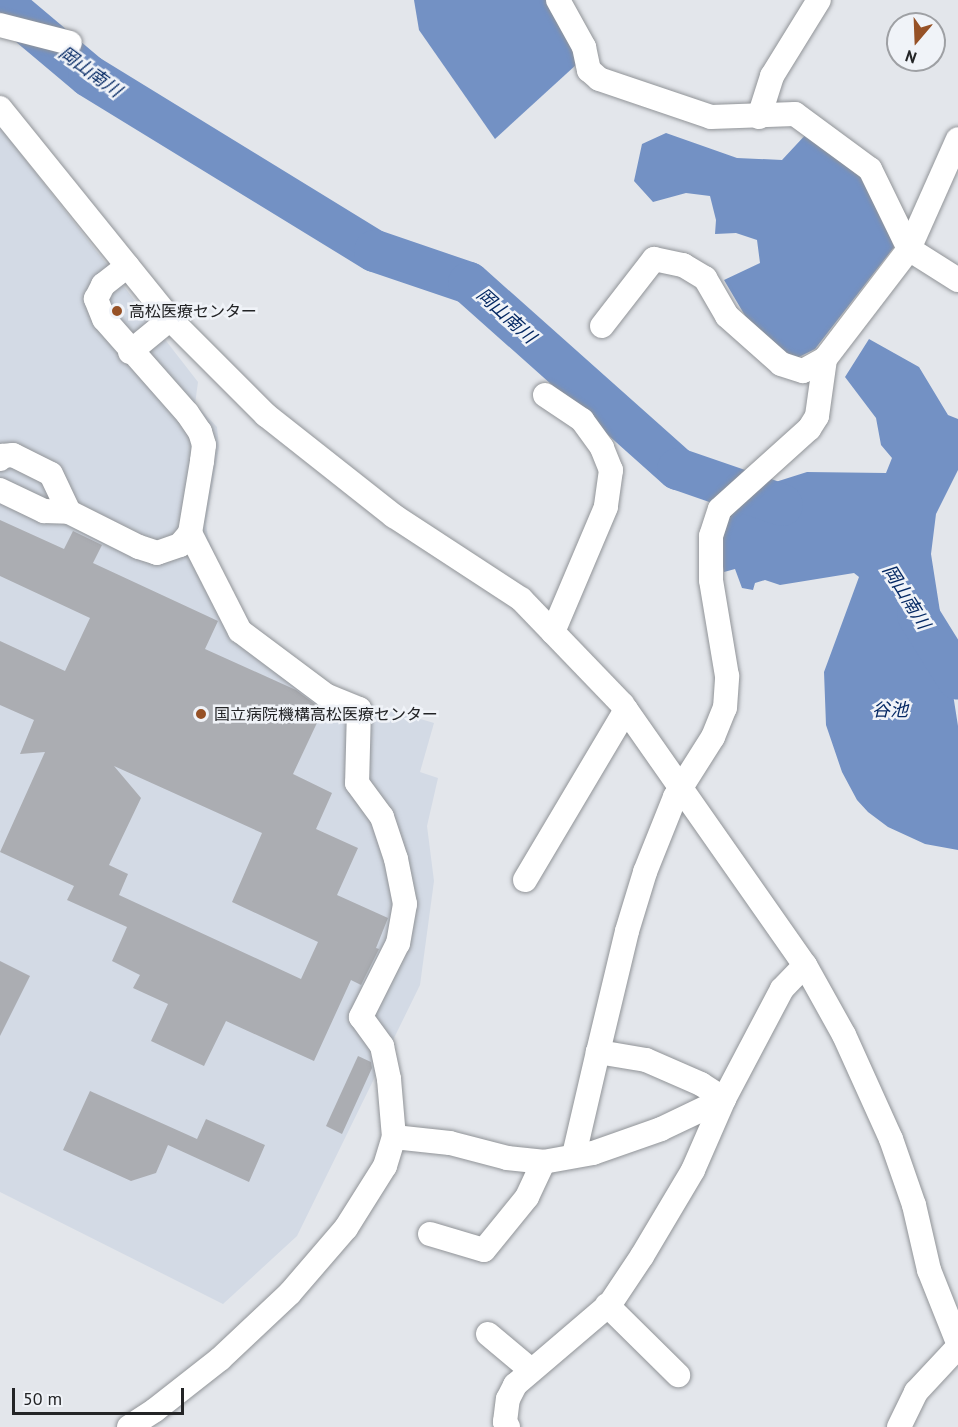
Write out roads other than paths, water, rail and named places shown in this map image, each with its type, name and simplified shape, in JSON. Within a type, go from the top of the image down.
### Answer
[{"type":"street","points":[[558,0],[584,47],[589,70],[599,79],[711,117],[795,114],[870,169],[909,249],[958,280]]},
{"type":"street","points":[[759,117],[772,76],[819,0]]},
{"type":"street","points":[[0,25],[70,43]]},
{"type":"street","points":[[0,108],[170,319],[266,415],[394,516],[521,599],[553,632],[626,710],[805,965],[844,1035],[891,1139],[914,1205],[929,1270],[957,1338],[916,1392],[899,1427]]},
{"type":"street","points":[[602,326],[654,259],[682,265],[705,278],[727,316],[780,364],[803,371],[825,359],[909,249],[958,139]]},
{"type":"street","points":[[0,490],[44,512],[69,512],[139,547],[157,553],[180,545],[190,533],[203,453],[200,432],[188,413],[130,352],[104,319],[96,299],[103,285],[127,266]]},
{"type":"street","points":[[130,352],[170,319]]},
{"type":"street","points":[[574,1155],[627,930],[645,872],[675,797],[713,737],[725,708],[727,676],[711,580],[711,536],[720,509],[809,429],[817,416],[825,359]]},
{"type":"street","points":[[545,395],[582,420],[602,448],[611,470],[606,507],[553,632]]},
{"type":"street","points":[[0,459],[2,456],[13,455],[51,474],[69,512]]},
{"type":"street","points":[[129,1427],[155,1410],[220,1359],[290,1293],[345,1228],[385,1166],[394,1137],[389,1079],[382,1046],[362,1017],[399,943],[405,903],[396,859],[382,817],[357,783],[359,709],[327,696],[240,631],[190,533]]},
{"type":"street","points":[[525,880],[626,710]]},
{"type":"street","points":[[508,1427],[505,1422],[507,1399],[515,1385],[608,1305],[642,1256],[693,1170],[724,1099],[782,989],[805,965]]},
{"type":"street","points":[[598,1052],[646,1060],[701,1084],[724,1099]]},
{"type":"street","points":[[394,1137],[450,1143],[507,1158],[543,1162],[593,1153],[661,1129],[724,1099]]},
{"type":"street","points":[[430,1234],[483,1250],[527,1197],[543,1162]]},
{"type":"street","points":[[608,1305],[678,1375]]},
{"type":"street","points":[[488,1334],[531,1370]]},
{"type":"water","points":[[414,0],[550,0],[574,47],[577,64],[495,139],[419,30]]},
{"type":"water","points":[[809,131],[868,180],[894,247],[815,349],[793,360],[747,319],[724,280],[760,263],[757,240],[736,233],[715,234],[716,220],[710,196],[686,193],[653,202],[634,181],[642,144],[666,133],[737,158],[782,160]]},
{"type":"water","name":"谷池","points":[[869,339],[919,367],[948,415],[958,419],[958,470],[936,514],[931,554],[958,726],[958,850],[925,844],[888,827],[868,812],[857,800],[842,772],[826,725],[824,672],[859,577],[854,573],[780,585],[765,580],[755,583],[753,590],[742,588],[735,569],[724,572],[718,540],[727,512],[760,487],[807,472],[886,473],[892,458],[881,445],[876,418],[845,377]]},
{"type":"waterway","name":"岡山南川","points":[[0,1],[89,76],[375,251],[469,283],[678,469],[782,505]]},
{"type":"waterway","name":"岡山南川","points":[[918,615],[958,679]]},
{"type":"place","name":"高松医療センター","points":[[117,311]]},
{"type":"place","name":"国立病院機構高松医療センター","points":[[201,714]]}]
